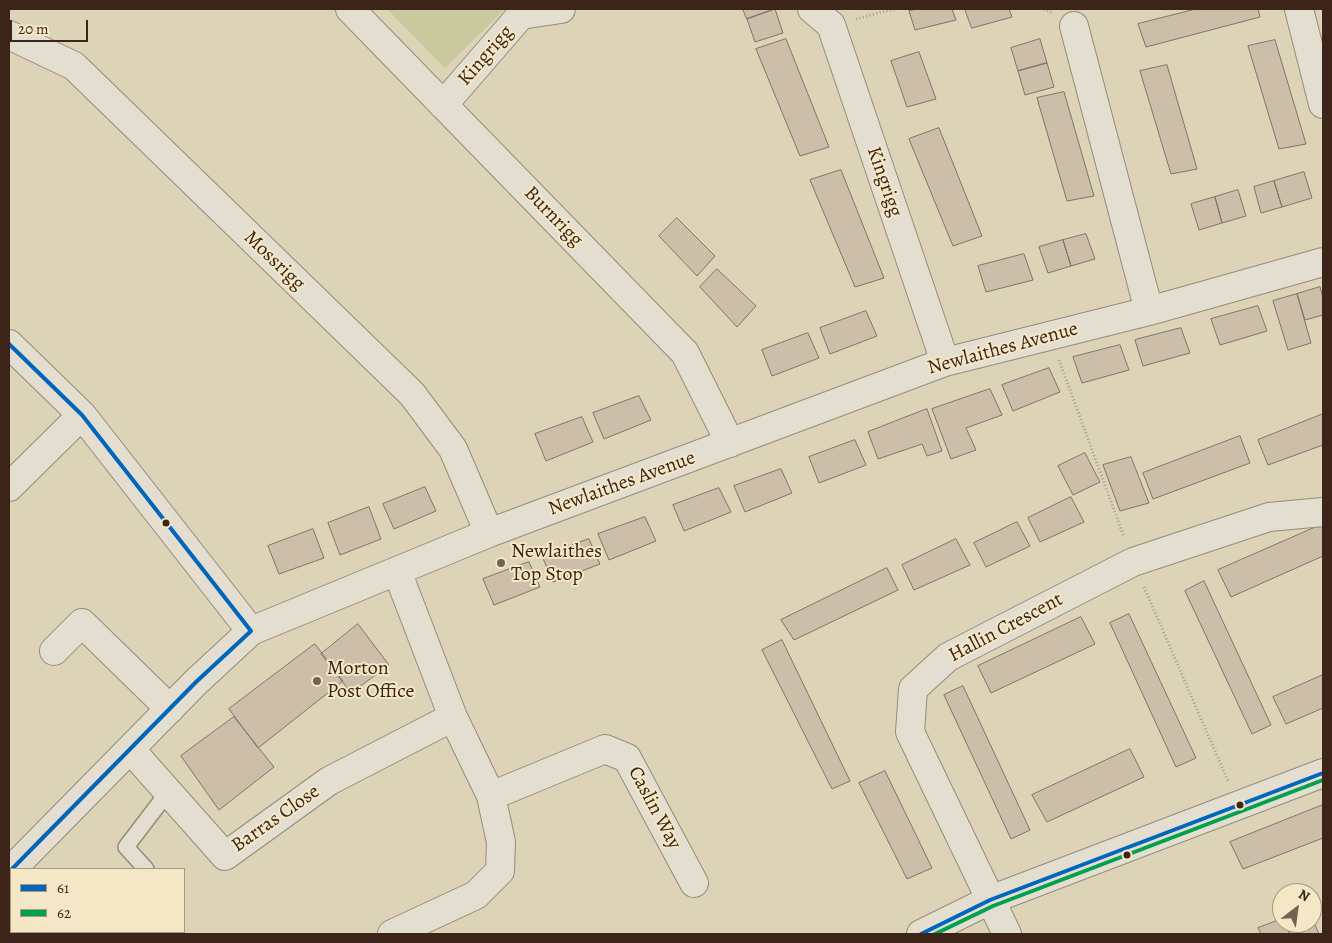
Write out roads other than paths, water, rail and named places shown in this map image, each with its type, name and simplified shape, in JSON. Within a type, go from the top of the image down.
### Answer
[{"type":"street","name":"Burnrigg","points":[[350,9],[685,353],[730,443]]},
{"type":"street","name":"Kingrigg","points":[[443,105],[522,16],[561,9]]},
{"type":"street","points":[[1299,9],[1323,104]]},
{"type":"street","name":"Kingrigg","points":[[821,17],[945,362]]},
{"type":"street","points":[[1074,26],[1149,311]]},
{"type":"street","name":"Mossrigg","points":[[9,35],[74,66],[412,394],[453,449],[489,533]]},
{"type":"street","name":"Newlaithes Avenue","points":[[13,868],[170,709],[251,631],[489,533],[945,362],[1149,311],[1323,262]]},
{"type":"street","points":[[9,344],[82,415],[251,631]]},
{"type":"street","points":[[9,487],[82,415]]},
{"type":"street","name":"Hallin Crescent","points":[[1007,934],[910,732],[913,689],[948,657],[1133,562],[1269,517],[1323,512]]},
{"type":"street","points":[[392,934],[476,895],[500,871],[501,842],[491,796],[453,717],[397,572]]},
{"type":"street","points":[[54,650],[82,623],[170,709]]},
{"type":"street","name":"Barras Close","points":[[130,750],[224,856],[329,781],[453,717]]},
{"type":"street","name":"Caslin Way","points":[[491,796],[605,749],[627,758],[694,883]]},
{"type":"street","points":[[921,934],[990,900],[1323,773]]},
{"type":"lane","points":[[145,868],[126,847],[168,792]]},
{"type":"place","name":"Newlaithes Top Stop","points":[[501,563]]},
{"type":"place","name":"Morton Post Office","points":[[317,681]]}]
